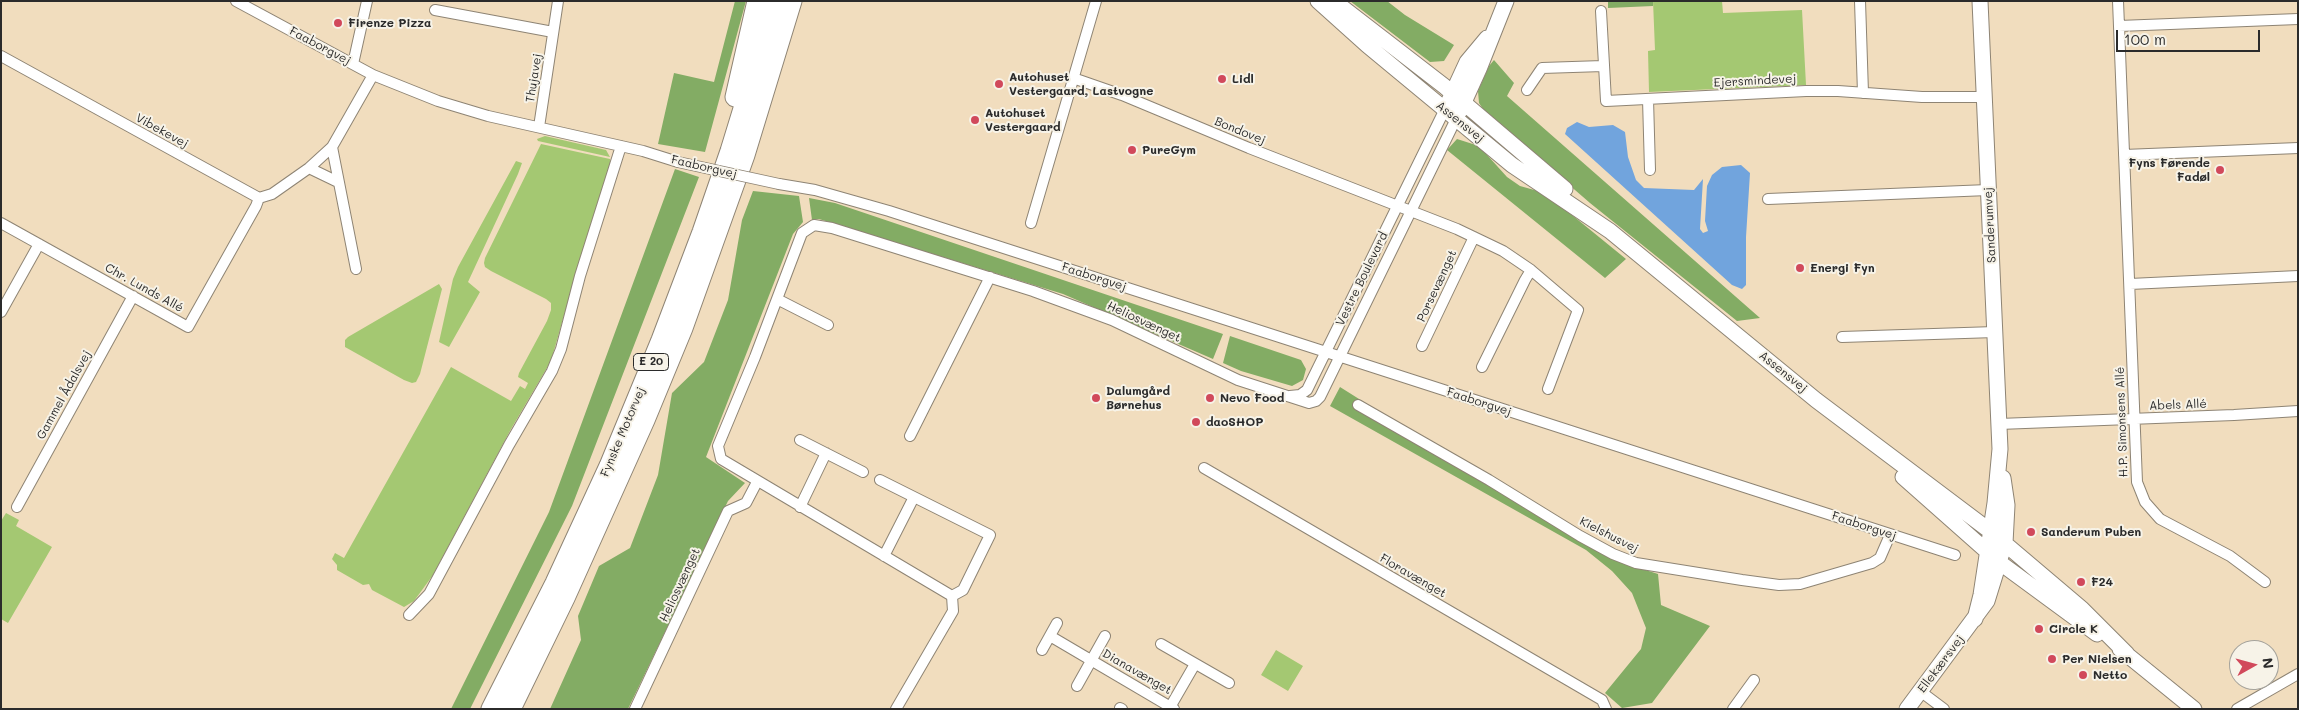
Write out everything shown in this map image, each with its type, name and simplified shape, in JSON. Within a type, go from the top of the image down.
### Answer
[{"type":"highway","points":[[661,340],[680,269],[735,95],[757,1]]},
{"type":"highway","name":"Fynske Motorvej","points":[[491,709],[564,565],[609,466],[661,340],[730,151],[776,1]]},
{"type":"highway","name":"Fynske Motorvej","points":[[511,709],[565,598],[645,420],[682,328],[745,155],[792,1]]},
{"type":"highway","points":[[745,155],[774,91],[805,1]]},
{"type":"main road","name":"Assensvej","points":[[1319,1],[1367,45],[1454,106],[1512,164],[1610,231]]},
{"type":"main road","name":"Assensvej","points":[[1334,1],[1454,106],[1512,153],[1559,184],[1610,231],[1816,400],[2005,543]]},
{"type":"main road","name":"Vestre Boulevard","points":[[1454,106],[1467,62],[1497,25],[1506,1]]},
{"type":"main road","name":"Sanderumvej","points":[[1980,1],[2000,449],[2007,506],[2005,543],[1999,562]]},
{"type":"main road","name":"Assensvej","points":[[1816,400],[1831,417],[1999,562]]},
{"type":"main road","name":"Sanderumvej","points":[[1988,552],[2000,449]]},
{"type":"main road","points":[[2005,543],[2082,609],[2127,654]]},
{"type":"main road","name":"Ellekærsvej","points":[[1975,619],[1988,552]]},
{"type":"main road","name":"Ellekærsvej","points":[[1907,709],[1987,602],[1999,562]]},
{"type":"main road","points":[[1999,562],[2042,595],[2127,654],[2194,709]]},
{"type":"street","name":"Faaborgvej","points":[[236,1],[373,75],[462,110],[621,146],[678,162],[815,190],[898,214],[1955,555]]},
{"type":"street","points":[[353,64],[367,1]]},
{"type":"street","name":"Thujavej","points":[[538,127],[558,1]]},
{"type":"street","points":[[1031,223],[1096,1]]},
{"type":"street","points":[[1860,1],[1864,93]]},
{"type":"street","name":"H.P. Simonsens Allé","points":[[2118,1],[2137,482],[2142,497],[2152,511],[2169,525],[2230,556],[2265,582]]},
{"type":"street","points":[[435,10],[553,32]]},
{"type":"street","name":"Ejersmindevej","points":[[1601,11],[1606,101],[1806,91],[1922,97],[1984,97]]},
{"type":"street","points":[[2119,26],[2298,19]]},
{"type":"street","name":"Vibekevej","points":[[1,56],[259,198]]},
{"type":"street","points":[[1527,90],[1542,68],[1603,66]]},
{"type":"street","points":[[259,198],[272,194],[309,168],[332,147],[373,75]]},
{"type":"street","name":"Bondovej","points":[[1074,78],[1122,95],[1258,152],[1398,206]]},
{"type":"street","points":[[1648,99],[1650,170]]},
{"type":"street","name":"Vestre Boulevard","points":[[1326,352],[1398,206],[1454,106]]},
{"type":"street","name":"Vestre Boulevard","points":[[1340,357],[1409,211],[1454,106]]},
{"type":"street","points":[[409,614],[429,594],[509,445],[552,371],[562,349],[580,276],[621,146]]},
{"type":"street","points":[[332,147],[356,269]]},
{"type":"street","points":[[2124,155],[2298,148]]},
{"type":"street","points":[[309,168],[338,182]]},
{"type":"street","points":[[1768,200],[1988,190]]},
{"type":"street","name":"Chr. Lunds Allé","points":[[1,223],[188,327],[259,198]]},
{"type":"street","points":[[1398,206],[1503,251],[1531,270],[1578,310],[1548,389]]},
{"type":"street","name":"Heliosvænget","points":[[952,596],[721,459],[718,446],[797,242],[807,228],[814,226],[832,228],[990,277],[1112,320],[1217,371],[1284,396],[1309,403],[1316,401],[1340,357]]},
{"type":"street","name":"Porsevænget","points":[[1422,346],[1474,237]]},
{"type":"street","points":[[1,312],[39,244]]},
{"type":"street","points":[[1482,367],[1531,270]]},
{"type":"street","points":[[2130,284],[2298,276]]},
{"type":"street","points":[[910,436],[990,277]]},
{"type":"street","name":"Gammel Ådalsvej","points":[[17,507],[133,296]]},
{"type":"street","points":[[776,299],[828,324]]},
{"type":"street","points":[[1842,338],[1995,332]]},
{"type":"street","points":[[1284,396],[1300,395],[1307,390],[1326,352]]},
{"type":"street","name":"Kielshusvej","points":[[1358,405],[1489,480],[1580,536],[1613,554],[1636,563],[1779,585],[1800,584],[1872,564],[1880,558],[1890,535]]},
{"type":"street","name":"Abels Allé","points":[[1999,424],[2298,411]]},
{"type":"street","points":[[800,440],[862,472]]},
{"type":"street","points":[[800,507],[826,453]]},
{"type":"street","name":"Floravænget","points":[[1204,468],[1602,700],[1606,709]]},
{"type":"street","points":[[880,480],[990,535],[963,590],[952,596],[953,611],[896,709]]},
{"type":"street","name":"Heliosvænget","points":[[635,709],[728,511],[746,503],[758,482]]},
{"type":"street","points":[[884,556],[914,497]]},
{"type":"street","points":[[1042,650],[1057,623]]},
{"type":"street","name":"Dianavænget","points":[[1050,636],[1172,708],[1195,664]]},
{"type":"street","name":"Dianavænget","points":[[1077,686],[1105,636]]},
{"type":"street","points":[[1160,644],[1229,683]]},
{"type":"street","points":[[2237,709],[2298,674]]},
{"type":"street","points":[[1733,709],[1754,680]]},
{"type":"street","points":[[1920,691],[1944,709]]},
{"type":"green space","points":[[735,1],[746,1],[705,152],[658,144],[674,73],[714,82]]},
{"type":"green space","points":[[1350,1],[1387,1],[1405,15],[1454,45],[1444,61],[1430,62]]},
{"type":"green space","points":[[1608,1],[1653,1],[1653,6],[1608,8]]},
{"type":"green space","points":[[1653,1],[1722,1],[1723,13],[1802,10],[1806,85],[1649,92],[1648,51],[1655,50]]},
{"type":"green space","points":[[1494,60],[1514,83],[1507,96],[1760,318],[1737,321],[1590,203],[1485,112],[1479,103],[1478,91],[1489,66]]},
{"type":"green space","points":[[545,136],[606,150],[610,157],[538,141],[537,139]]},
{"type":"green space","points":[[1457,139],[1479,146],[1507,177],[1520,186],[1545,193],[1626,259],[1605,278],[1447,150]]},
{"type":"green space","points":[[541,144],[610,159],[611,164],[581,256],[551,361],[511,429],[433,575],[414,601],[404,607],[372,590],[369,584],[363,585],[337,570],[337,565],[332,559],[335,553],[344,558],[451,367],[511,401],[520,386],[525,389],[528,383],[518,377],[519,373],[547,321],[551,310],[551,303],[491,271],[485,267],[484,263]]},
{"type":"green space","points":[[516,161],[522,163],[518,174],[468,282],[480,292],[449,347],[439,342],[453,279]]},
{"type":"green space","points":[[675,169],[699,177],[572,506],[470,709],[451,709],[549,512]]},
{"type":"green space","points":[[753,191],[799,196],[803,222],[793,234],[706,457],[745,483],[728,501],[628,709],[550,709],[581,640],[578,616],[599,566],[630,548],[658,475],[672,393],[704,362],[728,300],[742,220]]},
{"type":"green space","points":[[809,198],[835,203],[1223,334],[1213,359],[1063,294],[819,219],[812,220]]},
{"type":"green space","points":[[439,284],[442,289],[420,374],[416,382],[412,383],[404,380],[345,347],[345,340],[348,337]]},
{"type":"green space","points":[[1230,336],[1301,360],[1306,369],[1303,380],[1292,386],[1241,371],[1223,363]]},
{"type":"green space","points":[[1340,387],[1615,560],[1658,574],[1661,605],[1710,626],[1652,703],[1622,708],[1605,693],[1641,649],[1646,628],[1632,593],[1612,571],[1586,550],[1330,406]]},
{"type":"green space","points":[[6,513],[19,520],[16,526],[52,547],[8,623],[1,619],[1,521]]},
{"type":"green space","points":[[1276,650],[1303,666],[1288,691],[1261,675]]},
{"type":"water","points":[[1577,122],[1589,127],[1613,125],[1625,132],[1628,157],[1636,180],[1644,188],[1694,190],[1703,179],[1700,229],[1703,233],[1708,231],[1705,221],[1707,186],[1712,175],[1722,167],[1741,165],[1750,173],[1746,237],[1746,285],[1742,289],[1732,285],[1565,134],[1567,128]]},
{"type":"place","name":"Firenze Pizza","points":[[338,23]]},
{"type":"place","name":"Lidl","points":[[1222,79]]},
{"type":"place","name":"Autohuset Vestergaard, Lastvogne","points":[[999,84]]},
{"type":"place","name":"Autohuset Vestergaard","points":[[975,120]]},
{"type":"place","name":"PureGym","points":[[1132,150]]},
{"type":"place","name":"Fyns Førende Fadøl","points":[[2220,170]]},
{"type":"place","name":"Energi Fyn","points":[[1800,268]]},
{"type":"place","name":"Dalumgård Børnehus","points":[[1096,398]]},
{"type":"place","name":"Nevo Food","points":[[1210,398]]},
{"type":"place","name":"daoSHOP","points":[[1196,422]]},
{"type":"place","name":"Sanderum Puben","points":[[2031,532]]},
{"type":"place","name":"F24","points":[[2081,582]]},
{"type":"place","name":"Circle K","points":[[2039,629]]},
{"type":"place","name":"Per Nielsen","points":[[2052,659]]},
{"type":"place","name":"Netto","points":[[2083,675]]}]
